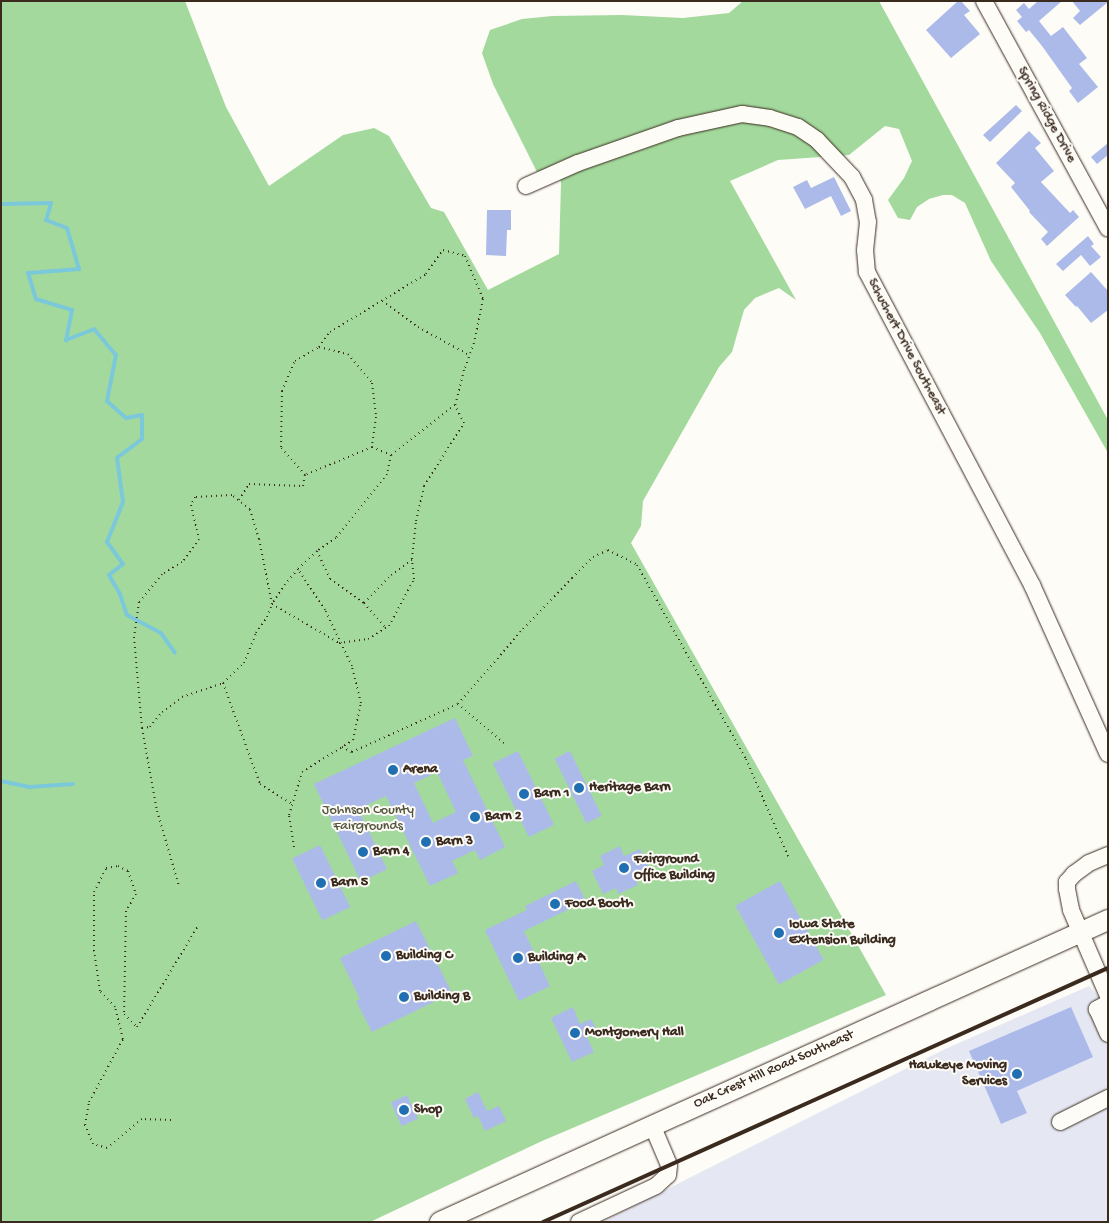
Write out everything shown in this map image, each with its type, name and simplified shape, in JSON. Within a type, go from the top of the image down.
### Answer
[{"type":"main road","name":"Oak Crest Hill Road Southeast","points":[[440,1222],[1108,920]]},
{"type":"street","name":"Spring Ridge Drive","points":[[989,3],[1108,228]]},
{"type":"street","name":"Schuchert Drive Southeast","points":[[526,186],[578,163],[678,128],[734,115],[742,114],[770,118],[798,127],[817,140],[852,177],[864,200],[868,222],[865,250],[867,272],[1032,585],[1108,754]]},
{"type":"street","points":[[1108,855],[1089,863],[1067,882],[1067,896],[1080,932],[1108,996]]},
{"type":"street","points":[[1108,1003],[1097,1009],[1108,1034]]},
{"type":"street","points":[[1060,1122],[1108,1098]]},
{"type":"street","points":[[579,1222],[656,1186],[668,1175],[669,1165],[652,1125]]},
{"type":"path","points":[[142,728],[150,727],[162,712],[182,697],[223,683],[244,663],[256,633],[285,584],[317,550],[336,538],[387,474],[391,455],[455,405],[474,343],[483,299],[465,256],[443,250],[426,274],[330,332],[319,347],[295,361],[282,391],[281,446],[305,475],[303,486],[249,484],[239,500]]},
{"type":"path","points":[[382,301],[418,327],[470,355]]},
{"type":"path","points":[[319,347],[348,354],[372,383],[376,417],[372,447]]},
{"type":"path","points":[[179,886],[157,811],[142,728],[134,637],[139,602],[162,574],[182,562],[199,539],[191,505],[195,497],[232,495],[250,509],[259,539],[272,604],[339,643],[368,639],[390,626],[414,579],[412,559],[416,521],[424,486],[464,422],[455,405]]},
{"type":"path","points":[[305,475],[372,447],[391,455]]},
{"type":"path","points":[[317,550],[330,579],[364,604],[386,628]]},
{"type":"path","points":[[341,747],[352,752],[458,704],[572,578],[594,557],[608,550],[637,565],[746,759],[788,856]]},
{"type":"path","points":[[364,604],[391,574],[412,559]]},
{"type":"path","points":[[294,847],[289,815],[302,772],[353,740],[361,703],[352,666],[339,643],[325,610],[298,569]]},
{"type":"path","points":[[223,683],[260,784],[292,804]]},
{"type":"path","points":[[458,704],[504,743]]},
{"type":"path","points":[[171,1120],[142,1119],[107,1148],[93,1144],[84,1126],[89,1102],[123,1039],[116,1006],[100,992],[94,951],[94,892],[106,868],[118,866],[128,871],[136,894],[126,911],[124,1014],[137,1027],[198,926]]},
{"type":"shaded area","points":[[1089,986],[1108,1007],[1108,1222],[602,1222],[945,1049]]},
{"type":"green space","name":"Johnson County Fairgrounds","points":[[1,1],[185,1],[226,107],[269,186],[343,135],[374,128],[389,136],[431,208],[444,212],[488,290],[559,254],[561,183],[558,165],[537,172],[493,84],[482,53],[490,30],[522,19],[552,16],[622,15],[683,18],[729,13],[743,1],[879,1],[1108,420],[1108,453],[1040,333],[991,261],[965,203],[952,195],[943,195],[929,199],[917,207],[910,220],[898,218],[888,200],[904,178],[912,161],[899,129],[885,126],[849,155],[778,160],[730,181],[796,300],[779,288],[755,298],[744,310],[732,352],[719,367],[643,501],[641,526],[631,543],[886,995],[542,1141],[370,1222],[1,1222]]},
{"type":"building","points":[[958,1],[961,1],[970,11],[964,15],[980,34],[951,58],[926,30]]},
{"type":"building","points":[[1038,1],[1062,1],[1039,21],[1051,36],[1063,27],[1087,58],[1079,64],[1098,87],[1078,103],[1069,91],[1072,88],[1042,46],[1029,30],[1026,32],[1017,21],[1022,17],[1016,10],[1024,3],[1029,9]]},
{"type":"building","points":[[1072,1],[1108,2],[1080,25],[1073,18],[1080,11]]},
{"type":"building","points":[[1016,105],[1022,111],[990,142],[983,135]]},
{"type":"building","points":[[1029,131],[1041,143],[1035,148],[1054,171],[1041,182],[1070,213],[1073,210],[1079,217],[1047,246],[1041,239],[1048,232],[1029,212],[1011,187],[1015,183],[996,163]]},
{"type":"building","points":[[1108,143],[1108,155],[1097,164],[1091,157]]},
{"type":"building","points":[[834,177],[851,211],[841,216],[831,196],[805,209],[793,187],[807,180],[811,188]]},
{"type":"building","points":[[487,210],[511,210],[511,230],[507,230],[506,256],[486,255]]},
{"type":"building","points":[[1088,236],[1094,244],[1091,246],[1101,257],[1090,266],[1081,255],[1063,271],[1056,264]]},
{"type":"building","points":[[1091,272],[1108,291],[1108,310],[1091,323],[1065,295]]},
{"type":"building","points":[[455,718],[473,756],[463,760],[505,847],[480,860],[475,850],[452,861],[458,873],[430,886],[386,796],[358,809],[387,869],[361,882],[314,784]],"holes":[[[437,772],[456,812],[433,823],[414,783]]]},
{"type":"building","name":"Barn 1","points":[[518,751],[554,825],[529,837],[493,763]]},
{"type":"building","name":"Heritage Barn","points":[[570,751],[602,816],[586,823],[555,758]]},
{"type":"building","name":"Barn 5","points":[[320,845],[350,907],[322,921],[292,859]]},
{"type":"building","name":"Fairground Office Building","points":[[620,846],[624,856],[640,849],[652,873],[636,880],[638,885],[618,894],[616,888],[603,894],[592,871],[604,865],[600,856]]},
{"type":"building","name":"Building A","points":[[576,881],[586,901],[524,931],[550,986],[519,1001],[485,930],[527,910],[525,906]]},
{"type":"building","name":"Iowa State Extension Building","points":[[780,881],[824,960],[779,984],[735,906]]},
{"type":"building","points":[[416,921],[452,993],[372,1032],[356,1001],[360,999],[340,958]]},
{"type":"building","name":"Montgomery Hall","points":[[573,1007],[580,1024],[591,1019],[597,1030],[586,1035],[594,1052],[572,1062],[551,1018]]},
{"type":"building","name":"Hawkeye Moving Services","points":[[1071,1007],[1093,1057],[1017,1091],[1027,1113],[1001,1124],[969,1051]]},
{"type":"building","points":[[478,1092],[487,1111],[499,1106],[506,1121],[485,1131],[478,1116],[474,1118],[465,1099]]},
{"type":"building","name":"Shop","points":[[407,1095],[418,1119],[402,1126],[391,1103]]},
{"type":"waterway","points":[[1,204],[51,203],[46,220],[67,228],[79,269],[28,273],[36,299],[72,310],[66,340],[94,329],[116,355],[107,401],[126,418],[142,415],[142,439],[117,458],[123,502],[107,542],[123,564],[109,575],[120,594],[127,615],[161,633],[175,653]]},
{"type":"waterway","points":[[1,781],[30,787],[73,784]]},
{"type":"railway","points":[[543,1222],[1108,968]]},
{"type":"place","name":"Arena","points":[[393,770]]},
{"type":"place","name":"Heritage Barn","points":[[579,788]]},
{"type":"place","name":"Barn 1","points":[[524,794]]},
{"type":"place","name":"Barn 2","points":[[475,817]]},
{"type":"place","name":"Barn 3","points":[[426,842]]},
{"type":"place","name":"Barn 4","points":[[363,852]]},
{"type":"place","name":"Fairground Office Building","points":[[624,868]]},
{"type":"place","name":"Barn 5","points":[[321,883]]},
{"type":"place","name":"Food Booth","points":[[555,904]]},
{"type":"place","name":"Iowa State Extension Building","points":[[779,933]]},
{"type":"place","name":"Building C","points":[[386,956]]},
{"type":"place","name":"Building A","points":[[518,958]]},
{"type":"place","name":"Building B","points":[[404,997]]},
{"type":"place","name":"Montgomery Hall","points":[[575,1033]]},
{"type":"place","name":"Hawkeye Moving Services","points":[[1017,1074]]},
{"type":"place","name":"Shop","points":[[404,1110]]}]
